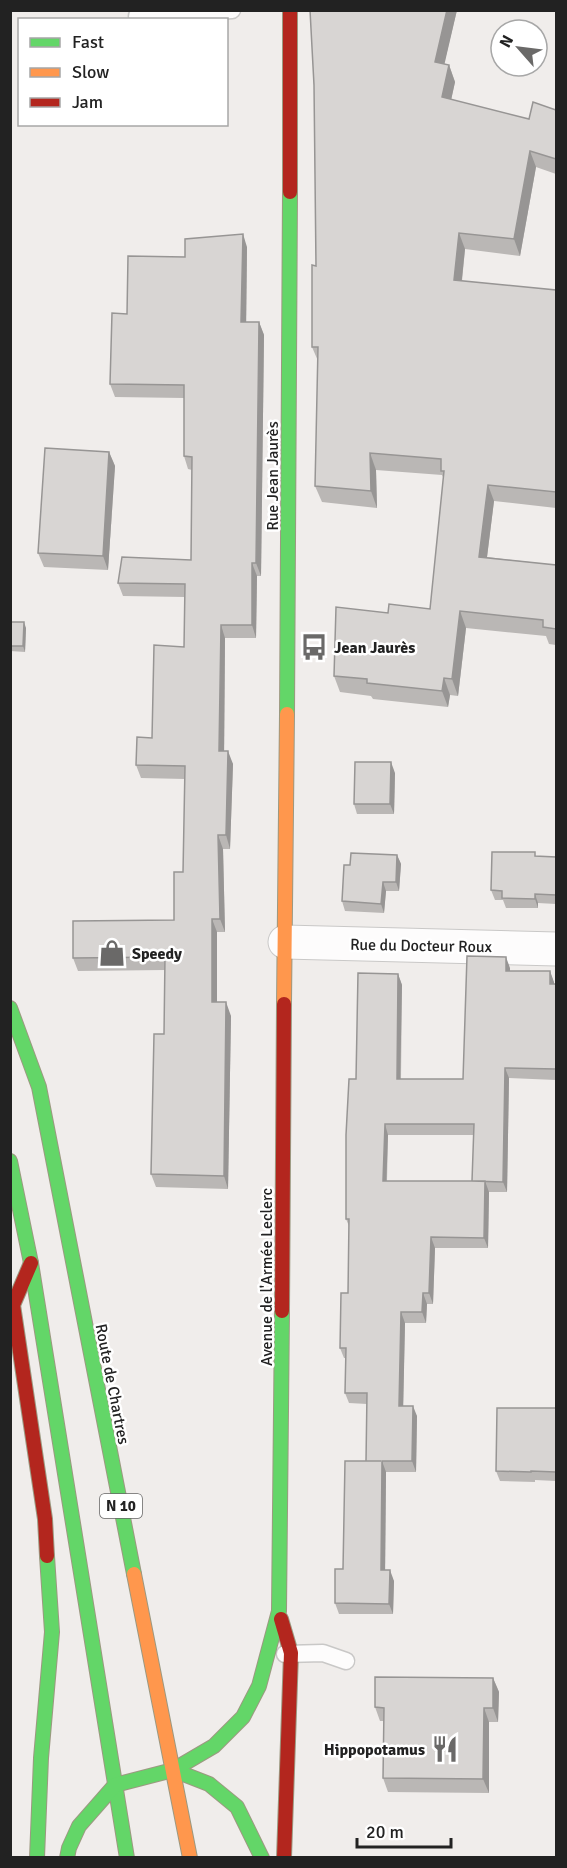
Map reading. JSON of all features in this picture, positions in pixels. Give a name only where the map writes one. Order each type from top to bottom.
[{"type":"street","name":"Rue Jean Jaurès","points":[[285,942],[290,10]]},
{"type":"street","name":"Rue du Docteur Roux","points":[[285,942],[556,949]]},
{"type":"street","name":"Avenue de l'Armée Leclerc","points":[[173,1770],[214,1746],[243,1717],[259,1686],[279,1611],[285,942]]},
{"type":"street","name":"Route de Chartres","points":[[10,1008],[39,1088],[190,1857]]},
{"type":"street","points":[[10,1161],[31,1263],[127,1857]]},
{"type":"street","points":[[31,1263],[13,1305],[45,1519],[51,1632],[41,1758],[37,1857]]},
{"type":"street","name":"Avenue de l'Armée Leclerc","points":[[279,1611],[291,1653],[284,1857]]},
{"type":"street","points":[[67,1857],[79,1826],[115,1785],[173,1770],[209,1784],[237,1807],[262,1857]]},
{"type":"lane","points":[[137,16],[232,10]]},
{"type":"lane","points":[[269,1655],[322,1653],[346,1661]]},
{"type":"building","points":[[310,10],[447,10],[435,62],[449,65],[442,97],[529,119],[533,102],[556,110],[556,159],[530,151],[514,239],[459,233],[454,280],[556,290],[556,492],[488,485],[479,557],[556,565],[556,629],[543,627],[543,620],[460,611],[452,679],[444,678],[442,691],[367,683],[367,679],[334,676],[336,607],[388,613],[389,604],[430,609],[444,471],[441,471],[441,459],[370,453],[371,491],[315,486],[318,347],[312,347],[312,265],[316,266],[314,85]]},
{"type":"building","points":[[243,234],[241,322],[259,322],[256,563],[252,563],[252,625],[221,625],[219,751],[228,751],[226,835],[218,835],[220,919],[212,919],[212,1002],[226,1002],[224,1176],[151,1174],[154,1034],[164,1034],[165,957],[73,958],[73,921],[174,920],[174,872],[183,872],[185,766],[136,765],[137,737],[152,738],[154,645],[184,647],[185,584],[118,583],[122,557],[191,560],[192,457],[184,456],[184,385],[110,384],[112,313],[127,314],[128,256],[185,257],[185,239]]},
{"type":"building","points":[[45,448],[109,452],[103,556],[38,553]]},
{"type":"building","points":[[10,622],[24,622],[23,646],[10,646]]},
{"type":"building","points":[[355,762],[391,762],[390,804],[354,804]]},
{"type":"building","points":[[492,852],[535,852],[535,856],[556,857],[556,895],[535,894],[535,899],[502,898],[502,891],[491,890]]},
{"type":"building","points":[[351,853],[397,855],[396,882],[383,882],[381,904],[342,901],[344,865],[350,865]]},
{"type":"building","points":[[467,956],[506,957],[506,971],[550,971],[550,984],[556,984],[556,1069],[505,1068],[503,1182],[485,1181],[484,1238],[431,1237],[429,1293],[423,1293],[422,1312],[401,1312],[399,1406],[413,1406],[412,1461],[382,1461],[381,1570],[390,1570],[389,1604],[335,1603],[335,1569],[343,1569],[345,1461],[366,1461],[367,1393],[345,1393],[346,1348],[340,1348],[341,1293],[348,1293],[349,1219],[346,1219],[346,1135],[349,1079],[356,1079],[358,973],[398,974],[397,1079],[463,1079]],"holes":[[[385,1124],[474,1124],[472,1181],[383,1181]]]},
{"type":"building","points":[[497,1408],[556,1408],[556,1472],[496,1471]]},
{"type":"building","points":[[375,1677],[493,1678],[493,1708],[484,1708],[483,1779],[383,1778],[384,1708],[375,1707]]},
{"type":"traffic: fast","points":[[287,714],[290,192]]},
{"type":"traffic: fast","points":[[10,1008],[39,1087],[134,1574]]},
{"type":"traffic: fast","points":[[10,1161],[31,1263],[127,1858]]},
{"type":"traffic: fast","points":[[67,1858],[79,1826],[115,1785],[173,1770],[214,1746],[243,1717],[259,1686],[279,1611],[282,1311]]},
{"type":"traffic: fast","points":[[37,1858],[41,1758],[52,1632],[47,1556]]},
{"type":"traffic: fast","points":[[173,1770],[209,1784],[237,1807],[262,1858]]},
{"type":"traffic: slow","points":[[284,1004],[287,714]]},
{"type":"traffic: slow","points":[[134,1574],[190,1858]]},
{"type":"traffic: jam","points":[[290,10],[290,192]]},
{"type":"traffic: jam","points":[[282,1311],[284,1004]]},
{"type":"traffic: jam","points":[[31,1263],[13,1305],[45,1519],[47,1556]]},
{"type":"traffic: jam","points":[[281,1619],[291,1653],[284,1858]]},
{"type":"place","name":"Jean Jaurès","points":[[314,647]]},
{"type":"place","name":"Speedy","points":[[112,953]]},
{"type":"place","name":"Hippopotamus","points":[[445,1749]]}]
